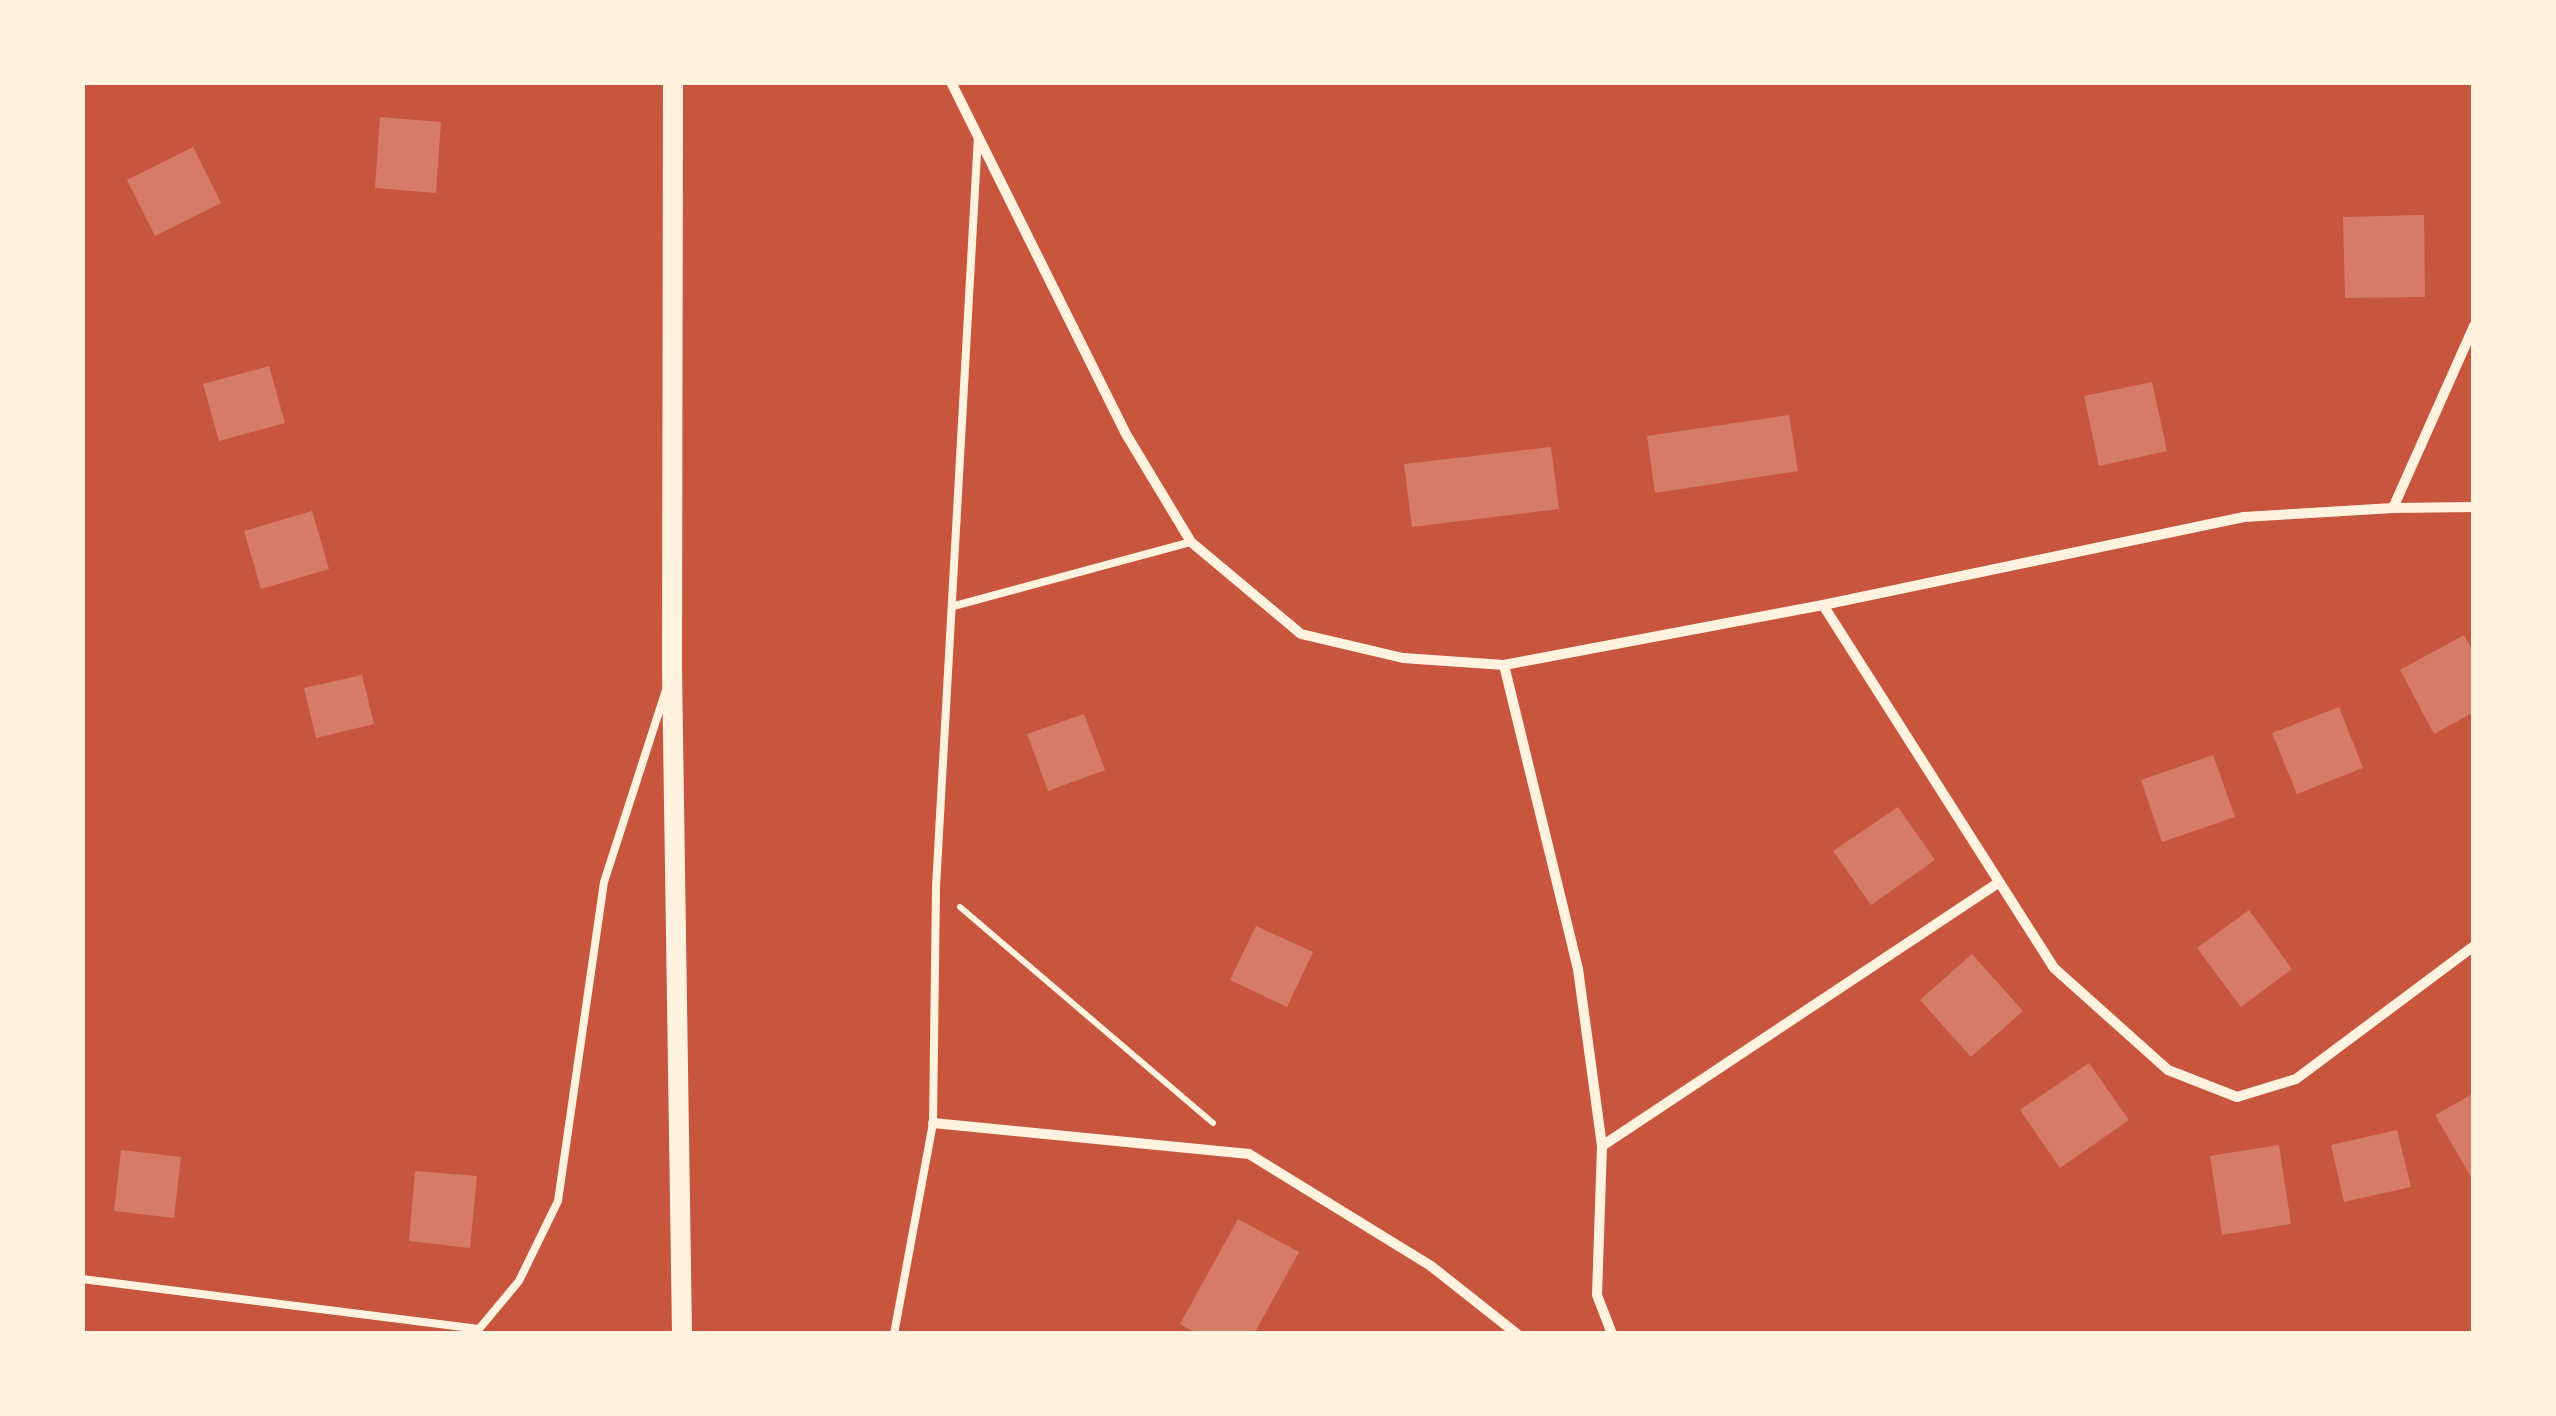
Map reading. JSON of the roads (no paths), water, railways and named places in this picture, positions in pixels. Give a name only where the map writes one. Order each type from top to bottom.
[{"type":"main road","points":[[673,82],[672,669],[682,1334]]},
{"type":"street","points":[[951,82],[1126,434],[1192,542],[1301,634],[1403,658],[1504,666],[2244,517],[2474,507]]},
{"type":"street","points":[[2393,508],[2474,326]]},
{"type":"street","points":[[1822,605],[2054,968],[2168,1070],[2238,1097],[2296,1079],[2474,946]]},
{"type":"street","points":[[1504,666],[1578,969],[1602,1146],[1597,1295],[1612,1334]]},
{"type":"street","points":[[1602,1146],[1998,883]]},
{"type":"street","points":[[933,1123],[1250,1154],[1432,1266],[1517,1334]]},
{"type":"lane","points":[[894,1334],[933,1123],[936,887],[978,136]]},
{"type":"lane","points":[[954,606],[1192,542]]},
{"type":"lane","points":[[82,1279],[479,1329],[519,1281],[558,1201],[604,882],[672,669]]}]
